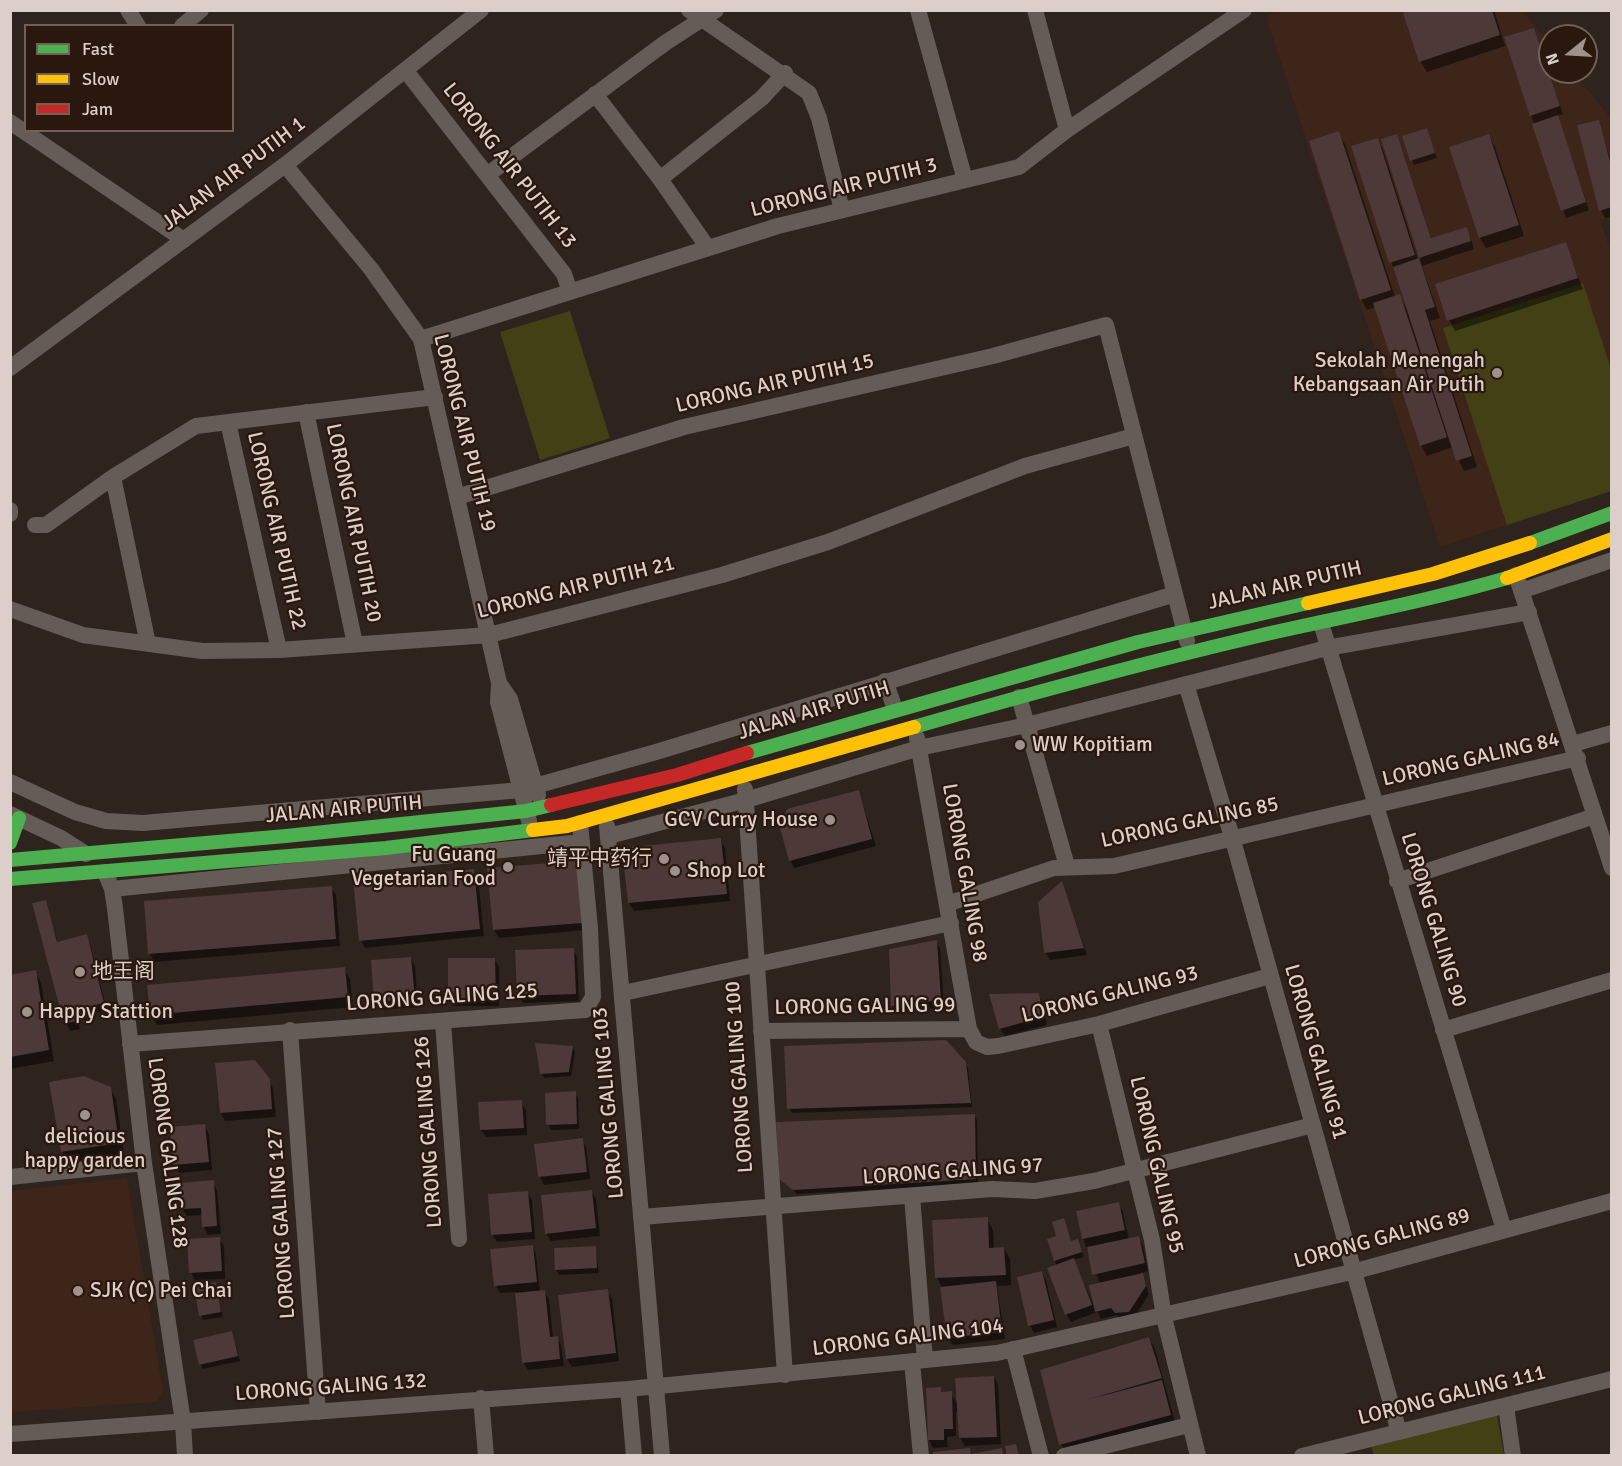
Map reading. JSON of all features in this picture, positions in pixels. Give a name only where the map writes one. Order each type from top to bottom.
[{"type":"street","points":[[128,10],[137,24]]},
{"type":"street","points":[[184,24],[201,10]]},
{"type":"street","name":"JALAN AIR PUTIH 1","points":[[10,368],[285,165],[481,10]]},
{"type":"street","points":[[918,10],[965,180]]},
{"type":"street","points":[[1035,10],[1067,130]]},
{"type":"street","name":"LORONG AIR PUTIH 3","points":[[421,339],[778,226],[1019,167],[1067,130],[1244,10]]},
{"type":"street","points":[[487,175],[702,14],[809,93],[819,118],[842,210]]},
{"type":"street","name":"LORONG AIR PUTIH 13","points":[[406,71],[564,274],[570,292]]},
{"type":"street","points":[[660,179],[762,98],[784,74]]},
{"type":"street","points":[[595,94],[660,179],[708,248]]},
{"type":"street","points":[[10,122],[24,128]]},
{"type":"street","points":[[44,136],[184,240]]},
{"type":"street","name":"LORONG AIR PUTIH 19","points":[[285,165],[372,269],[421,339],[500,683],[498,702],[528,788],[538,830]]},
{"type":"street","name":"LORONG AIR PUTIH 15","points":[[458,497],[684,427],[959,364],[1106,326],[1134,436]]},
{"type":"street","points":[[35,525],[46,525],[113,477],[196,426],[435,396]]},
{"type":"street","name":"LORONG AIR PUTIH 20","points":[[306,412],[355,644]]},
{"type":"street","name":"LORONG AIR PUTIH 22","points":[[228,422],[279,650]]},
{"type":"street","points":[[1134,436],[1190,653]]},
{"type":"street","name":"LORONG AIR PUTIH 21","points":[[10,609],[72,632],[202,651],[279,650],[489,635],[722,575],[828,542],[1025,466],[1134,436]]},
{"type":"street","points":[[113,477],[148,644]]},
{"type":"street","name":"JALAN AIR PUTIH","points":[[10,860],[286,836],[534,809],[677,775],[895,709],[1184,632],[1433,574],[1518,548],[1611,513]]},
{"type":"street","name":"JALAN AIR PUTIH","points":[[10,879],[386,848],[580,823],[1019,697],[1190,653],[1321,623],[1519,583],[1611,539]]},
{"type":"street","points":[[1611,560],[1519,583],[1611,868]]},
{"type":"street","points":[[10,782],[75,812],[106,821],[143,823],[280,813],[528,788],[633,759],[1174,594]]},
{"type":"street","points":[[609,836],[746,800],[919,748],[1027,725],[1327,648],[1529,612]]},
{"type":"street","name":"LORONG GALING 90","points":[[1321,623],[1503,1230]]},
{"type":"street","points":[[885,681],[895,709]]},
{"type":"street","name":"LORONG GALING 91","points":[[1186,684],[1356,1272],[1399,1432]]},
{"type":"street","points":[[1019,697],[1067,866]]},
{"type":"street","points":[[759,719],[767,747]]},
{"type":"street","name":"LORONG GALING 98","points":[[915,726],[969,1029]]},
{"type":"street","name":"LORONG GALING 84","points":[[1374,806],[1575,751],[1611,733]]},
{"type":"street","points":[[854,744],[861,766]]},
{"type":"street","name":"LORONG GALING 100","points":[[744,776],[755,965],[785,1375]]},
{"type":"street","name":"LORONG GALING 85","points":[[947,904],[1038,873],[1067,866],[1105,867],[1374,806]]},
{"type":"street","points":[[280,813],[286,836]]},
{"type":"street","points":[[10,843],[15,816],[86,854],[105,872]]},
{"type":"street","name":"LORONG GALING 103","points":[[606,816],[662,1455]]},
{"type":"street","points":[[1397,881],[1595,816]]},
{"type":"street","points":[[112,889],[582,842],[580,823]]},
{"type":"street","name":"LORONG GALING 125","points":[[130,1044],[290,1030],[578,1012],[589,1007],[593,997],[591,927],[582,842]]},
{"type":"street","name":"LORONG GALING 128","points":[[105,872],[112,889],[144,1163],[183,1422],[185,1455]]},
{"type":"street","points":[[622,993],[951,923]]},
{"type":"street","name":"LORONG GALING 93","points":[[969,1029],[976,1042],[987,1047],[1099,1024],[1270,976]]},
{"type":"street","points":[[1443,1030],[1611,980]]},
{"type":"street","name":"LORONG GALING 126","points":[[444,1022],[459,1239]]},
{"type":"street","name":"LORONG GALING 95","points":[[1099,1024],[1152,1240],[1164,1317],[1198,1455]]},
{"type":"street","name":"LORONG GALING 99","points":[[761,1030],[969,1029]]},
{"type":"street","name":"LORONG GALING 127","points":[[290,1030],[318,1412]]},
{"type":"street","name":"LORONG GALING 97","points":[[641,1217],[992,1189],[1035,1191],[1135,1171],[1313,1125]]},
{"type":"street","points":[[10,1177],[144,1163]]},
{"type":"street","points":[[912,1196],[921,1455]]},
{"type":"street","name":"LORONG GALING 89","points":[[1164,1317],[1356,1272],[1611,1201]]},
{"type":"street","name":"LORONG GALING 104","points":[[656,1386],[785,1375],[1013,1349],[1164,1317]]},
{"type":"street","points":[[1013,1349],[1041,1455]]},
{"type":"street","name":"LORONG GALING 111","points":[[1302,1455],[1357,1449],[1399,1432],[1611,1379]]},
{"type":"street","name":"LORONG GALING 132","points":[[10,1434],[656,1386]]},
{"type":"street","points":[[628,1389],[634,1455]]},
{"type":"street","points":[[481,1398],[486,1455]]},
{"type":"street","points":[[1506,1406],[1513,1455]]},
{"type":"street","points":[[1064,1455],[1189,1425]]},
{"type":"shaded area","name":"Sekolah Menengah Kebangsaan Air Putih","points":[[1278,10],[1522,11],[1538,30],[1538,84],[1583,84],[1611,118],[1611,216],[1600,220],[1612,255],[1611,491],[1440,547],[1266,17]]},
{"type":"shaded area","points":[[1583,283],[1611,369],[1611,491],[1507,525],[1443,328]]},
{"type":"shaded area","points":[[570,311],[610,438],[540,460],[500,332]]},
{"type":"shaded area","name":"SJK (C) Pei Chai","points":[[127,1178],[163,1391],[157,1402],[11,1412],[11,1191]]},
{"type":"shaded area","points":[[1497,1415],[1504,1455],[1374,1455],[1371,1447]]},
{"type":"building","points":[[1410,10],[1492,10],[1500,35],[1419,62],[1403,13]]},
{"type":"building","points":[[1534,28],[1538,40],[1538,84],[1553,84],[1560,106],[1530,116],[1504,37]]},
{"type":"building","points":[[1558,115],[1586,202],[1561,211],[1532,124]]},
{"type":"building","points":[[1599,120],[1612,169],[1612,207],[1599,211],[1577,125]]},
{"type":"building","points":[[1427,128],[1435,153],[1410,161],[1402,136]]},
{"type":"building","points":[[1339,131],[1391,290],[1360,300],[1309,141]]},
{"type":"building","points":[[1397,134],[1431,238],[1467,227],[1471,241],[1419,258],[1381,139]]},
{"type":"building","points":[[1489,134],[1519,225],[1479,238],[1449,147]]},
{"type":"building","points":[[1378,138],[1415,255],[1389,263],[1351,146]]},
{"type":"building","points":[[1566,242],[1578,278],[1447,321],[1435,284]]},
{"type":"building","points":[[1419,258],[1435,307],[1425,310],[1472,456],[1456,461],[1393,267]]},
{"type":"building","points":[[1400,294],[1447,437],[1420,446],[1373,303]]},
{"type":"building","points":[[859,790],[872,839],[789,861],[779,824],[787,809]]},
{"type":"building","name":"Shop Lot","points":[[721,838],[727,894],[628,903],[622,848]]},
{"type":"building","points":[[576,861],[582,923],[493,930],[487,868]]},
{"type":"building","points":[[474,869],[480,929],[359,941],[353,880]]},
{"type":"building","points":[[1062,881],[1084,948],[1044,953],[1038,902]]},
{"type":"building","points":[[332,886],[336,939],[148,954],[144,901]]},
{"type":"building","points":[[46,900],[57,942],[87,934],[104,1003],[74,1010],[76,1021],[64,1024],[32,903]]},
{"type":"building","points":[[937,940],[941,1000],[891,1006],[889,949]]},
{"type":"building","points":[[574,948],[576,994],[517,996],[515,950]]},
{"type":"building","points":[[411,957],[415,999],[374,1002],[371,960]]},
{"type":"building","points":[[448,958],[495,958],[496,999],[448,999]]},
{"type":"building","points":[[345,967],[348,997],[150,1015],[147,985]]},
{"type":"building","name":"Happy Stattion","points":[[36,970],[49,1050],[10,1057],[10,975]]},
{"type":"building","points":[[1039,993],[1043,1017],[999,1029],[989,994]]},
{"type":"building","points":[[946,1040],[966,1062],[971,1103],[787,1109],[784,1046]]},
{"type":"building","points":[[535,1043],[573,1046],[569,1072],[540,1074]]},
{"type":"building","points":[[255,1060],[270,1079],[272,1109],[220,1113],[215,1063]]},
{"type":"building","name":"delicious happy garden","points":[[84,1076],[111,1087],[119,1143],[61,1152],[49,1082]]},
{"type":"building","points":[[576,1091],[577,1124],[546,1125],[545,1093]]},
{"type":"building","points":[[522,1100],[524,1128],[480,1130],[478,1102]]},
{"type":"building","points":[[975,1114],[976,1179],[793,1190],[779,1179],[776,1122]]},
{"type":"building","points":[[205,1124],[209,1162],[173,1165],[170,1127]]},
{"type":"building","points":[[583,1138],[587,1172],[538,1177],[534,1144]]},
{"type":"building","points":[[214,1180],[217,1226],[202,1227],[201,1208],[181,1209],[179,1183]]},
{"type":"building","points":[[592,1190],[596,1228],[545,1234],[541,1195]]},
{"type":"building","points":[[528,1191],[532,1232],[491,1235],[488,1194]]},
{"type":"building","points":[[1119,1202],[1125,1230],[1082,1239],[1076,1211]]},
{"type":"building","points":[[988,1217],[989,1248],[1004,1247],[1006,1275],[935,1278],[932,1220]]},
{"type":"building","points":[[1064,1218],[1071,1241],[1078,1239],[1082,1252],[1054,1261],[1047,1239],[1056,1236],[1052,1222]]},
{"type":"building","points":[[1139,1236],[1145,1263],[1092,1275],[1087,1247]]},
{"type":"building","points":[[220,1237],[222,1271],[189,1273],[187,1239]]},
{"type":"building","points":[[533,1245],[537,1282],[494,1286],[490,1249]]},
{"type":"building","points":[[596,1246],[597,1268],[555,1270],[554,1248]]},
{"type":"building","points":[[1074,1258],[1092,1305],[1065,1315],[1047,1268]]},
{"type":"building","points":[[1042,1271],[1054,1320],[1028,1326],[1017,1277]]},
{"type":"building","points":[[1143,1273],[1146,1286],[1129,1312],[1115,1313],[1111,1308],[1095,1312],[1089,1285]]},
{"type":"building","points":[[996,1281],[1002,1332],[947,1338],[940,1287]]},
{"type":"building","points":[[216,1282],[221,1312],[199,1316],[194,1286]]},
{"type":"building","points":[[608,1289],[616,1353],[566,1359],[558,1295]]},
{"type":"building","points":[[545,1290],[550,1337],[558,1336],[560,1359],[522,1363],[515,1293]]},
{"type":"building","points":[[232,1331],[238,1356],[199,1365],[193,1340]]},
{"type":"building","points":[[1149,1337],[1162,1378],[1086,1400],[1162,1380],[1171,1415],[1059,1445],[1040,1370]]},
{"type":"building","points":[[994,1376],[997,1437],[959,1438],[955,1378]]},
{"type":"building","points":[[941,1387],[941,1392],[952,1391],[953,1429],[944,1429],[944,1440],[928,1440],[926,1388]]},
{"type":"building","points":[[1016,1444],[1019,1456],[1007,1456],[1005,1446]]},
{"type":"building","points":[[970,1448],[971,1454],[1002,1448],[1003,1456],[933,1456],[933,1452]]},
{"type":"traffic: fast","points":[[1530,543],[1612,513]]},
{"type":"traffic: fast","points":[[914,727],[1172,657],[1414,602],[1507,578]]},
{"type":"traffic: fast","points":[[747,753],[1138,642],[1308,603]]},
{"type":"traffic: fast","points":[[10,860],[286,836],[526,811],[551,805]]},
{"type":"traffic: fast","points":[[10,843],[19,818]]},
{"type":"traffic: fast","points":[[10,879],[386,848],[533,830]]},
{"type":"traffic: slow","points":[[1507,578],[1612,539]]},
{"type":"traffic: slow","points":[[1308,603],[1433,574],[1530,543]]},
{"type":"traffic: slow","points":[[533,830],[567,826],[914,727]]},
{"type":"traffic: jam","points":[[551,805],[677,775],[747,753]]},
{"type":"place","name":"Sekolah Menengah Kebangsaan Air Putih","points":[[1497,373]]},
{"type":"place","name":"WW Kopitiam","points":[[1020,745]]},
{"type":"place","name":"GCV Curry House","points":[[830,820]]},
{"type":"place","name":"靖平中药行","points":[[664,859]]},
{"type":"place","name":"Fu Guang Vegetarian Food","points":[[508,867]]},
{"type":"place","name":"Shop Lot","points":[[675,871]]},
{"type":"place","name":"地王阁","points":[[80,972]]},
{"type":"place","name":"Happy Stattion","points":[[27,1012]]},
{"type":"place","name":"delicious happy garden","points":[[85,1115]]},
{"type":"place","name":"SJK (C) Pei Chai","points":[[78,1291]]}]
